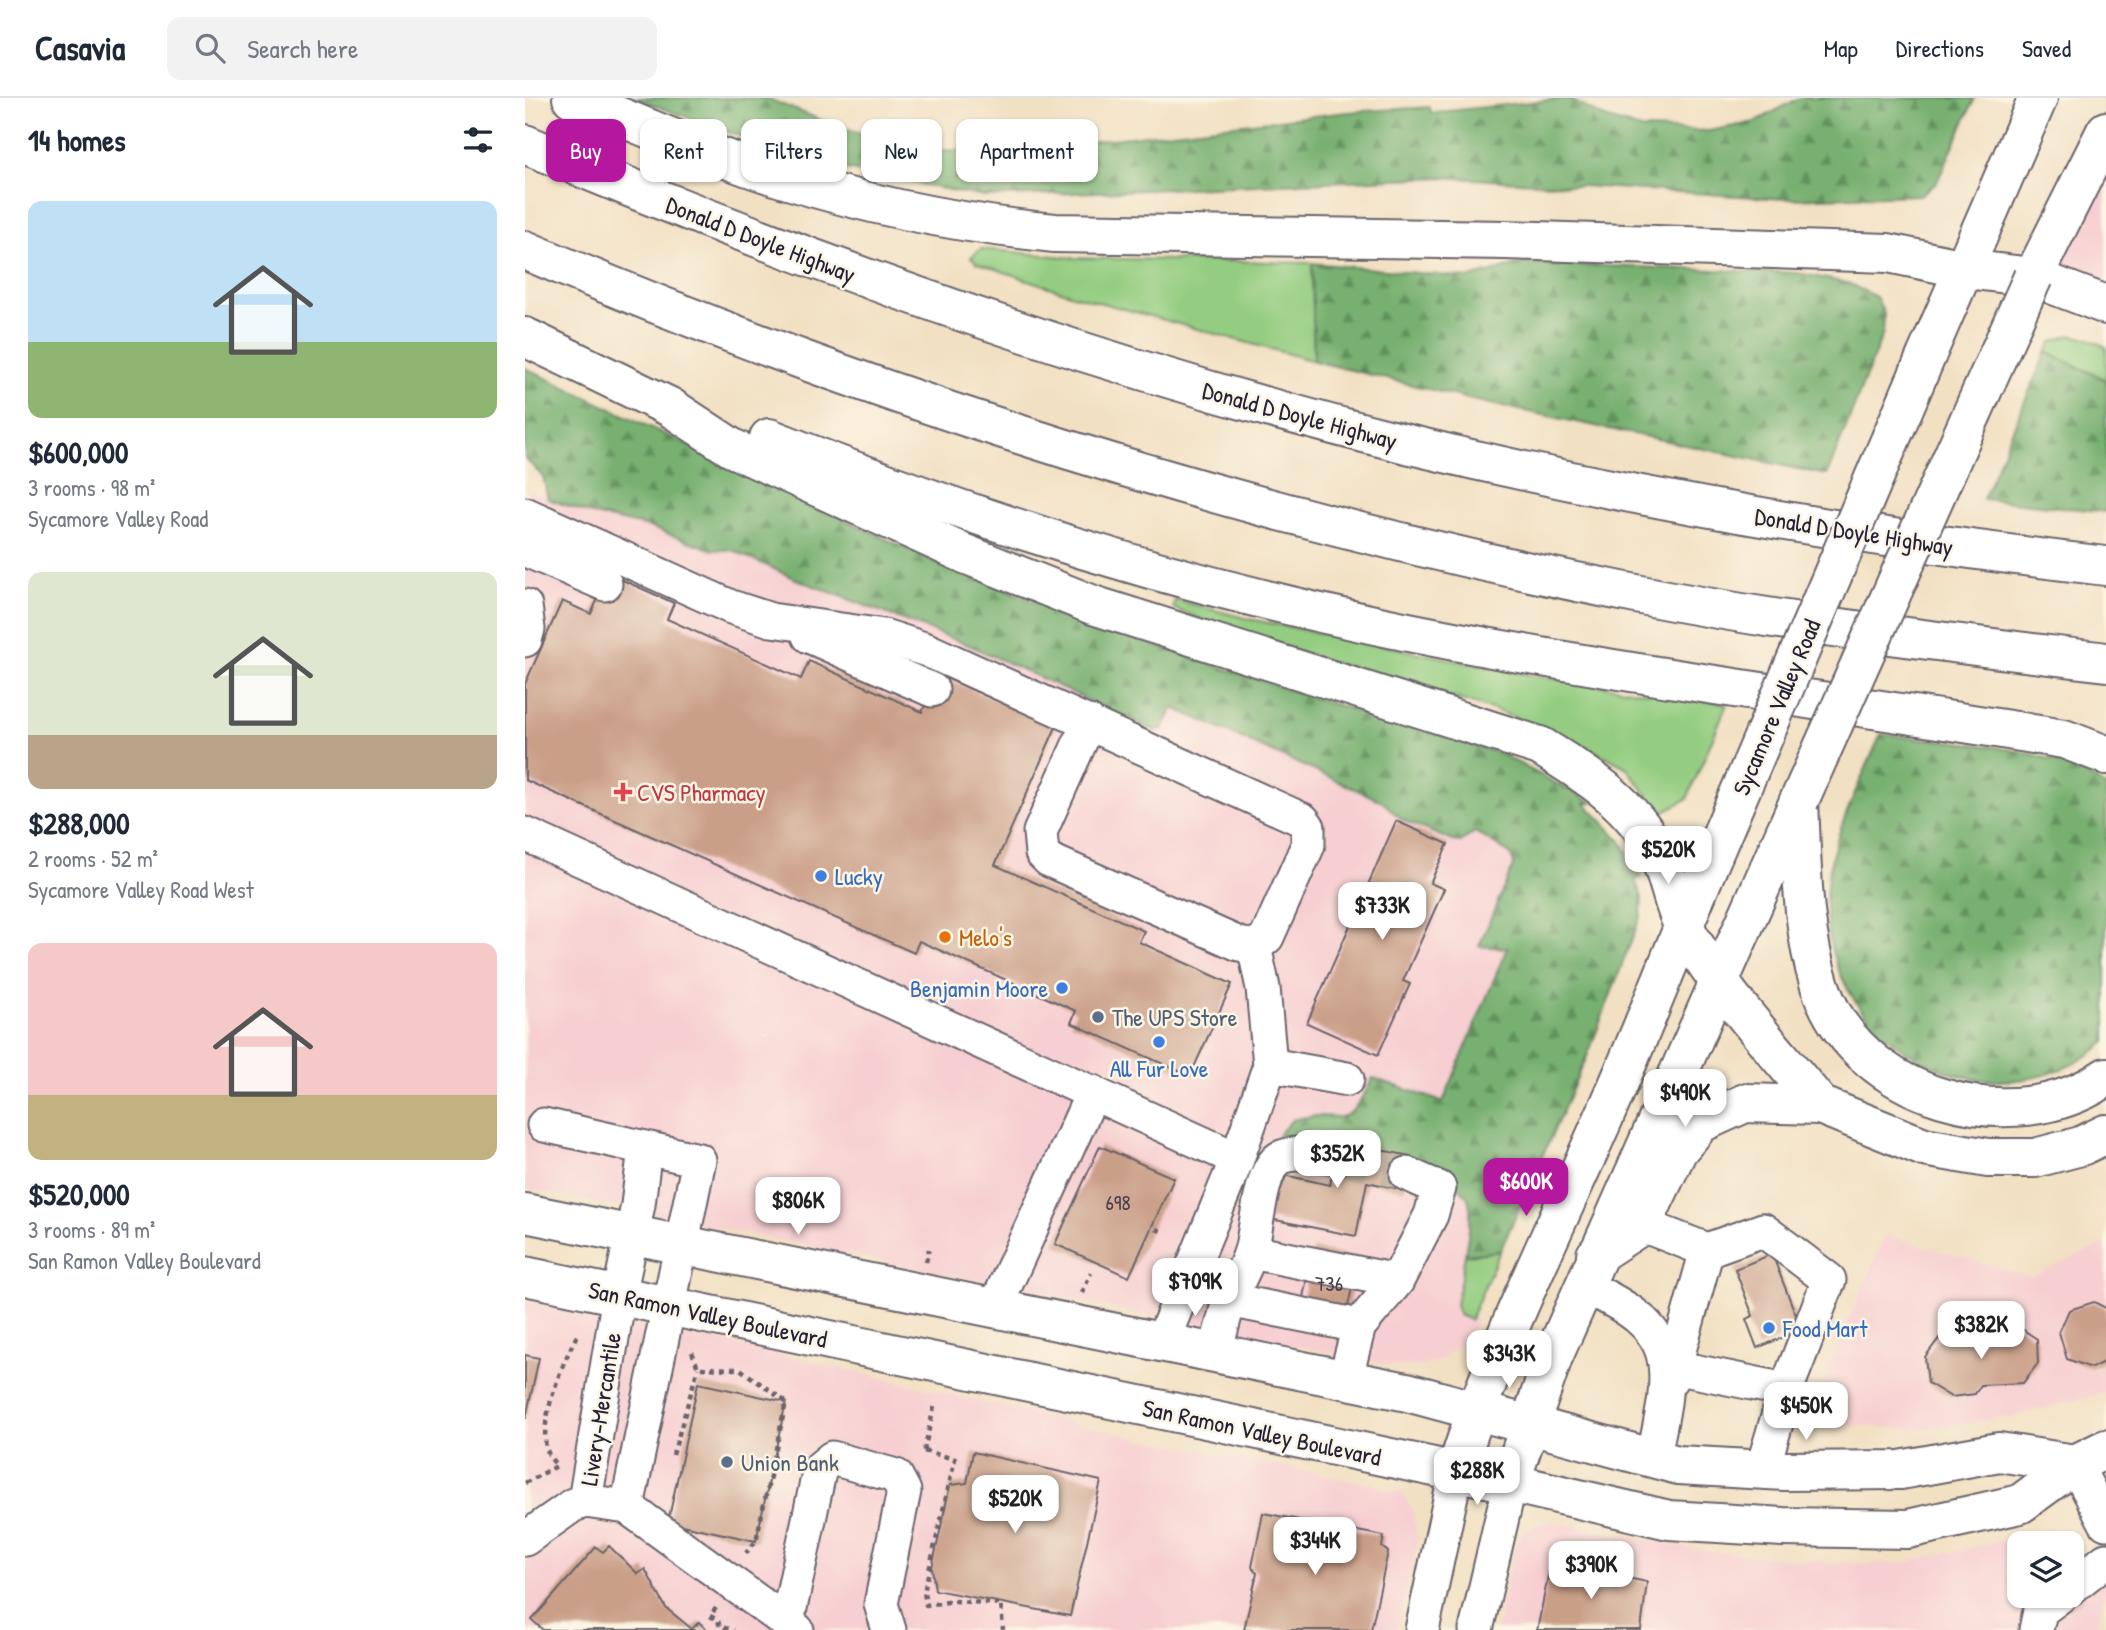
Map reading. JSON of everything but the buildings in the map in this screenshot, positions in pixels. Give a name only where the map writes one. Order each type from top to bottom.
[{"type":"main road","points":[[572,98],[783,179],[917,214],[989,227],[1055,233],[1506,240],[1888,253],[1965,269],[2033,276],[2106,305]]},
{"type":"main road","name":"Sycamore Valley Road","points":[[1456,1472],[1475,1411],[1607,1111],[1707,869],[2038,98]]},
{"type":"main road","points":[[1628,1220],[1719,979],[2033,276],[2106,131]]},
{"type":"main road","name":"Donald D Doyle Highway","points":[[525,144],[664,203],[910,295],[1153,374],[1408,444],[1675,501],[1932,546],[2106,566]]},
{"type":"main road","points":[[525,250],[632,296],[880,388],[1125,467],[1387,537],[1642,595],[1915,639],[2106,662]]},
{"type":"main road","points":[[525,337],[670,407],[744,453],[965,554],[1093,605],[1540,746],[1593,778],[1632,814],[1657,853],[1683,926],[1719,979],[1821,1105]]},
{"type":"main road","points":[[670,407],[744,428],[974,515],[1103,556],[1368,624],[1498,650],[2064,739],[2106,755]]},
{"type":"main road","points":[[1799,801],[1808,941],[1821,989],[1844,1030],[1877,1064],[1914,1087],[1954,1103],[1998,1108],[2045,1103],[2089,1089],[2106,1077]]},
{"type":"main road","points":[[1510,1483],[1527,1426],[1590,1270],[1701,1123],[1745,1102],[1821,1105],[1924,1147],[1988,1158],[2035,1158],[2081,1146],[2106,1134]]},
{"type":"main road","points":[[525,1213],[1345,1380],[1475,1411],[1678,1465],[1762,1470],[1900,1470],[1999,1451],[2090,1457]]},
{"type":"main road","name":"San Ramon Valley Boulevard","points":[[525,1276],[1510,1483],[1669,1520],[1783,1527],[1907,1529],[2020,1504],[2090,1457]]},
{"type":"street","points":[[525,551],[536,520]]},
{"type":"street","points":[[525,569],[601,592],[531,552],[536,520]]},
{"type":"street","points":[[536,520],[731,607],[771,620],[932,690]]},
{"type":"street","points":[[525,606],[528,629],[525,640]]},
{"type":"street","points":[[771,620],[884,636],[927,650],[1089,722],[1303,821],[1308,827],[1308,845],[1267,937],[1254,946],[1227,939],[1049,860],[1041,853],[1040,832],[1089,722]]},
{"type":"street","points":[[525,834],[1088,1102],[1237,1159]]},
{"type":"street","points":[[1162,1342],[1237,1159],[1270,1065],[1263,988],[1254,946]]},
{"type":"street","points":[[1270,1065],[1347,1079]]},
{"type":"street","points":[[995,1308],[1088,1102]]},
{"type":"street","points":[[544,1125],[645,1148]]},
{"type":"street","name":"Livery-Mercantile","points":[[585,1502],[645,1148],[699,1160],[684,1244],[627,1507]]},
{"type":"street","points":[[1215,1353],[1229,1300],[1251,1252],[1266,1179],[1272,1164],[1282,1157],[1290,1156],[1336,1157]]},
{"type":"street","points":[[1345,1380],[1359,1326],[1397,1281],[1431,1215],[1439,1188],[1407,1174]]},
{"type":"street","points":[[1628,1220],[1707,1250],[1763,1230],[1829,1280],[1786,1390],[1762,1470]]},
{"type":"street","points":[[1653,1459],[1671,1378],[1707,1250]]},
{"type":"street","points":[[1251,1252],[1397,1281]]},
{"type":"street","points":[[1590,1270],[1620,1302],[1643,1318],[1663,1349],[1671,1378]]},
{"type":"street","points":[[1229,1300],[1359,1326]]},
{"type":"street","points":[[1671,1378],[1786,1390]]},
{"type":"street","points":[[2090,1457],[2106,1523]]},
{"type":"street","points":[[525,1538],[573,1504],[585,1502],[627,1507],[792,1626],[820,1468],[832,1458],[896,1476],[904,1491],[881,1604],[889,1630]]},
{"type":"street","points":[[1422,1630],[1456,1472]]},
{"type":"street","points":[[1475,1630],[1510,1483]]},
{"type":"street","points":[[2084,1577],[2106,1560]]},
{"type":"street","points":[[2036,1630],[2040,1611],[2044,1608]]},
{"type":"path","points":[[926,1262],[929,1249]]},
{"type":"path","points":[[1081,1294],[1091,1273]]},
{"type":"path","points":[[525,1483],[557,1466],[545,1445],[547,1430],[568,1352],[583,1326]]},
{"type":"path","points":[[690,1347],[698,1368],[740,1369],[786,1402],[756,1541],[730,1580],[731,1589],[710,1616],[718,1620],[720,1627],[734,1630]]},
{"type":"path","points":[[904,1491],[924,1451],[934,1407]]},
{"type":"path","points":[[924,1451],[955,1459],[924,1592],[926,1605],[955,1601],[1001,1604],[1003,1630]]},
{"type":"shaded area","points":[[2106,131],[2106,305],[2033,277]]},
{"type":"shaded area","points":[[529,490],[594,515],[649,527],[713,550],[732,550],[796,579],[971,646],[1110,711],[1162,729],[1174,708],[1382,801],[1402,820],[1453,841],[1461,842],[1475,832],[1510,854],[1514,864],[1480,946],[1508,948],[1443,1102],[1456,1184],[1467,1196],[1473,1211],[1455,1310],[1477,1322],[1464,1341],[1443,1359],[1421,1367],[1396,1366],[525,1188],[525,508]]},
{"type":"shaded area","points":[[1885,1235],[2031,1277],[2106,1243],[2106,1392],[2010,1417],[1922,1429],[1804,1424]]},
{"type":"shaded area","points":[[525,1300],[579,1315],[697,1339],[715,1339],[1141,1439],[1379,1486],[1401,1493],[1413,1510],[1417,1547],[1397,1630],[525,1630]]},
{"type":"shaded area","points":[[1551,1522],[1705,1551],[1834,1563],[1900,1563],[2007,1540],[2007,1608],[2084,1608],[2084,1564],[2106,1586],[2096,1630],[1496,1630],[1514,1545],[1524,1532],[1536,1525]]},
{"type":"green space","points":[[634,98],[766,98],[818,119],[741,119],[741,137],[727,132],[727,119],[692,119]]},
{"type":"green space","points":[[1568,98],[1605,118],[1641,129],[1709,131],[1755,122],[1799,98],[1975,98],[1937,182],[1920,195],[1784,199],[1442,177],[984,197],[911,182],[942,182],[942,150],[956,151],[956,182],[1098,182],[1098,141],[1348,112],[1430,107],[1431,113]]},
{"type":"green space","points":[[847,129],[861,133],[861,172],[847,169]]},
{"type":"green space","points":[[981,249],[1075,258],[1312,263],[1314,361],[1073,295],[977,263],[971,257]]},
{"type":"green space","points":[[1312,263],[1470,278],[1524,263],[1797,273],[1848,283],[1876,297],[1884,314],[1883,333],[1827,475],[1477,401],[1314,361]]},
{"type":"green space","points":[[2070,335],[2087,338],[2106,347],[2106,380],[2047,352],[2052,342]]},
{"type":"green space","points":[[2046,352],[2106,380],[2106,512],[1983,499]]},
{"type":"green space","points":[[525,368],[920,555],[1099,627],[1314,698],[1499,753],[1594,803],[1585,803],[1621,841],[1641,877],[1635,880],[1642,897],[1641,915],[1588,1054],[1500,1251],[1465,1255],[1470,1216],[1470,1204],[1466,1195],[1448,1182],[1410,1171],[1413,1157],[1317,1141],[1274,1148],[1279,1134],[1292,1120],[1309,1116],[1346,1115],[1354,1109],[1373,1078],[1443,1102],[1507,948],[1479,946],[1514,864],[1510,854],[1475,832],[1461,842],[1453,841],[1402,820],[1382,801],[1174,708],[1162,729],[1155,731],[971,646],[796,579],[732,550],[713,550],[649,527],[594,515],[548,499],[543,477],[525,458]]},
{"type":"green space","points":[[1175,600],[1249,619],[1534,676],[1727,704],[1687,799],[1661,813],[1626,767],[1573,740],[1495,710],[1247,637],[1177,610],[1173,607]]},
{"type":"green space","points":[[1881,734],[1968,743],[2028,753],[2083,772],[2106,787],[2106,1042],[2062,1069],[2015,1080],[1969,1077],[1924,1062],[1885,1036],[1854,1000],[1833,956],[1826,905],[1827,883],[1837,839]]},
{"type":"green space","points":[[1500,1251],[1470,1320],[1459,1315],[1456,1305],[1465,1255]]},
{"type":"tunnel","points":[[1336,1157],[1407,1174]]},
{"type":"place","name":"CVS Pharmacy","points":[[623,792]]},
{"type":"place","name":"Lucky","points":[[821,876]]},
{"type":"place","name":"Melo's","points":[[945,937]]},
{"type":"place","name":"Benjamin Moore","points":[[1062,988]]},
{"type":"place","name":"The UPS Store","points":[[1098,1017]]},
{"type":"place","name":"All Fur Love","points":[[1159,1042]]},
{"type":"place","name":"Food Mart","points":[[1769,1328]]},
{"type":"place","name":"Union Bank","points":[[727,1462]]}]
